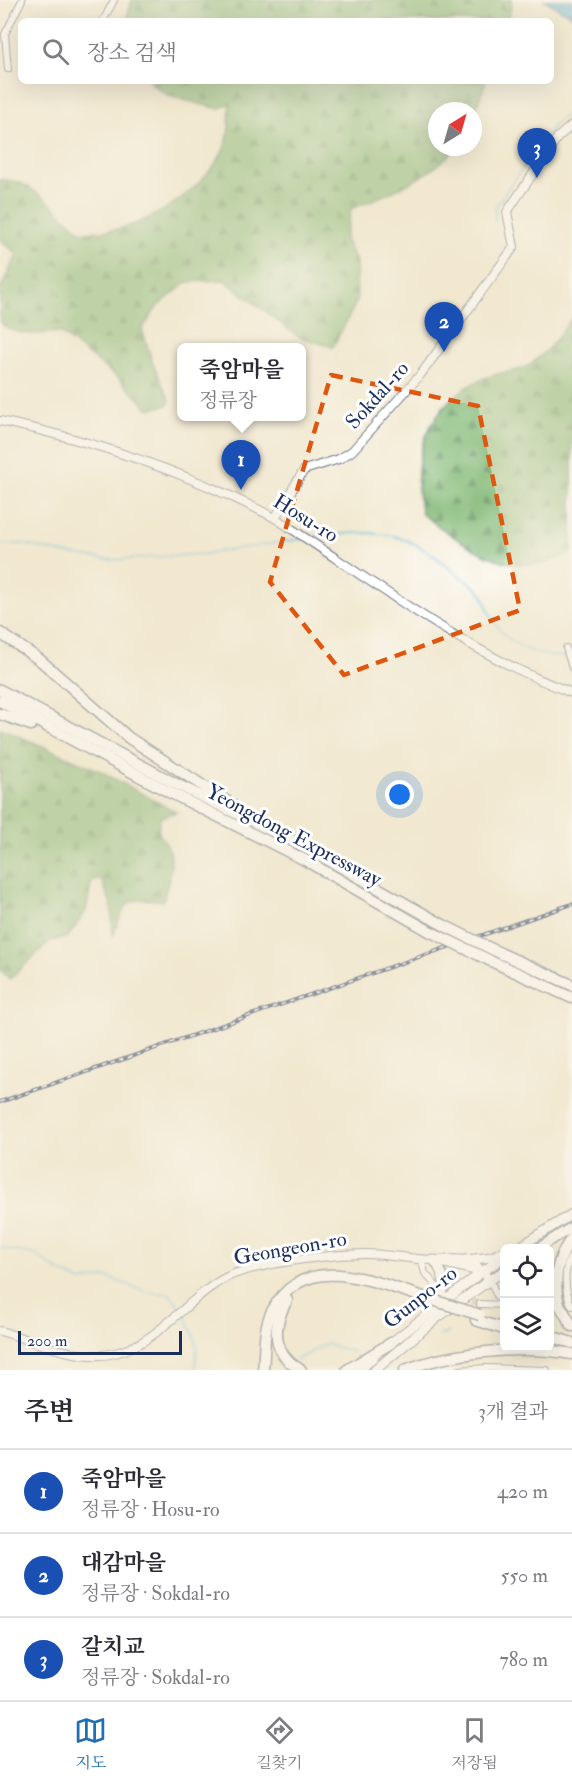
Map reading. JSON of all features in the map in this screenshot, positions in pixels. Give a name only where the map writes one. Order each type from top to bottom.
[{"type":"highway","points":[[0,633],[29,651],[102,717],[141,747],[198,784],[307,848]]},
{"type":"highway","name":"Yeongdong Expressway","points":[[0,690],[176,784],[307,848],[445,926],[572,985]]},
{"type":"highway","name":"Yeongdong Expressway","points":[[0,701],[64,737],[303,859],[430,932],[572,998]]},
{"type":"highway","points":[[0,714],[64,737]]},
{"type":"highway","points":[[572,1238],[560,1261],[555,1278],[558,1298],[572,1326]]},
{"type":"highway","points":[[263,1370],[271,1312],[283,1295],[306,1278],[335,1274],[363,1278],[415,1298]]},
{"type":"highway","points":[[302,1370],[290,1364],[276,1337],[278,1316],[288,1299],[298,1290],[319,1281],[334,1279],[479,1313],[500,1321]]},
{"type":"highway","points":[[479,1313],[500,1326]]},
{"type":"highway","points":[[554,1338],[572,1343]]},
{"type":"highway","points":[[347,1370],[391,1343]]},
{"type":"highway","points":[[554,1344],[572,1352]]},
{"type":"highway","points":[[405,1370],[448,1355],[545,1348],[572,1352]]},
{"type":"main road","points":[[524,1244],[572,1214]]},
{"type":"main road","points":[[545,1244],[572,1227]]},
{"type":"main road","points":[[465,1260],[492,1257],[500,1253]]},
{"type":"main road","name":"Geongeon-ro","points":[[0,1331],[86,1355],[115,1353],[141,1342],[215,1284],[250,1269],[364,1254],[434,1260],[465,1260]]},
{"type":"main road","points":[[432,1310],[442,1296],[445,1287],[443,1273],[434,1260]]},
{"type":"main road","name":"Geongeon-ro","points":[[434,1260],[482,1272]]},
{"type":"main road","points":[[465,1260],[474,1263],[490,1280]]},
{"type":"main road","name":"Gunpo-ro","points":[[360,1370],[432,1310],[500,1260]]},
{"type":"main road","name":"Gunpo-ro","points":[[375,1370],[438,1317],[500,1274]]},
{"type":"street","points":[[8,69],[5,34],[22,0]]},
{"type":"street","points":[[105,18],[114,0]]},
{"type":"street","name":"Sokdal-ro","points":[[275,518],[304,470],[339,459],[352,451],[432,360],[514,247],[507,212],[553,144],[572,125]]},
{"type":"street","name":"Hosu-ro","points":[[0,421],[99,445],[245,502],[285,524],[464,642],[542,682],[572,693]]},
{"type":"street","points":[[566,648],[572,668]]},
{"type":"street","points":[[572,1255],[567,1261],[558,1298],[572,1306]]},
{"type":"street","points":[[421,1259],[425,1273],[438,1288]]},
{"type":"street","points":[[490,1280],[500,1299]]},
{"type":"street","points":[[479,1313],[500,1305]]},
{"type":"street","points":[[460,1370],[486,1368],[547,1370]]},
{"type":"highlighted area","points":[[331,375],[478,406],[520,610],[344,675],[270,582]]},
{"type":"green space","points":[[132,0],[511,0],[512,5],[508,18],[127,18]]},
{"type":"green space","points":[[152,84],[485,84],[479,102],[428,102],[428,156],[448,156],[446,158],[435,168],[408,184],[351,209],[345,240],[356,261],[357,301],[333,347],[299,337],[224,280],[187,282],[158,306],[142,329],[153,364],[170,401],[167,405],[149,409],[118,378],[59,332],[20,333],[12,331],[0,322],[0,290],[17,254],[0,240],[0,180],[23,184],[34,190],[82,232],[124,228],[164,210],[189,192],[211,170],[226,144],[230,103],[219,109],[169,96]]},
{"type":"green space","points":[[572,318],[572,552],[551,561],[531,565],[493,558],[474,549],[422,514],[418,493],[421,452],[427,434],[437,416],[450,401],[466,388],[485,378],[519,370],[529,365],[547,350]]},
{"type":"green space","points":[[0,728],[98,770],[176,812],[161,817],[159,825],[160,835],[168,846],[171,857],[170,874],[163,901],[141,899],[129,903],[121,915],[113,936],[111,904],[101,879],[92,880],[86,911],[68,937],[50,941],[10,979],[0,970]]},
{"type":"water","points":[[544,0],[572,0],[572,16]]},
{"type":"waterway","points":[[495,222],[495,207],[555,123],[572,111]]},
{"type":"waterway","points":[[312,537],[371,533],[402,539],[418,546],[478,589],[490,615],[506,636],[533,652],[565,657]]},
{"type":"waterway","points":[[0,544],[23,544],[66,554],[111,560],[204,554],[301,539]]},
{"type":"waterway","points":[[0,1248],[37,1255],[52,1267],[81,1282],[106,1277],[147,1292],[170,1294],[181,1308]]},
{"type":"waterway","points":[[184,1312],[196,1345],[195,1370]]},
{"type":"waterway","points":[[440,1336],[449,1332]]},
{"type":"waterway","points":[[296,1360],[326,1344],[354,1352]]},
{"type":"tunnel","points":[[464,1298],[480,1304]]},
{"type":"railway","points":[[0,1102],[572,904]]},
{"type":"place","name":"갈치교","points":[[537,178]]},
{"type":"place","name":"대감마을","points":[[444,352]]},
{"type":"place","name":"죽암마을","points":[[241,490]]}]
